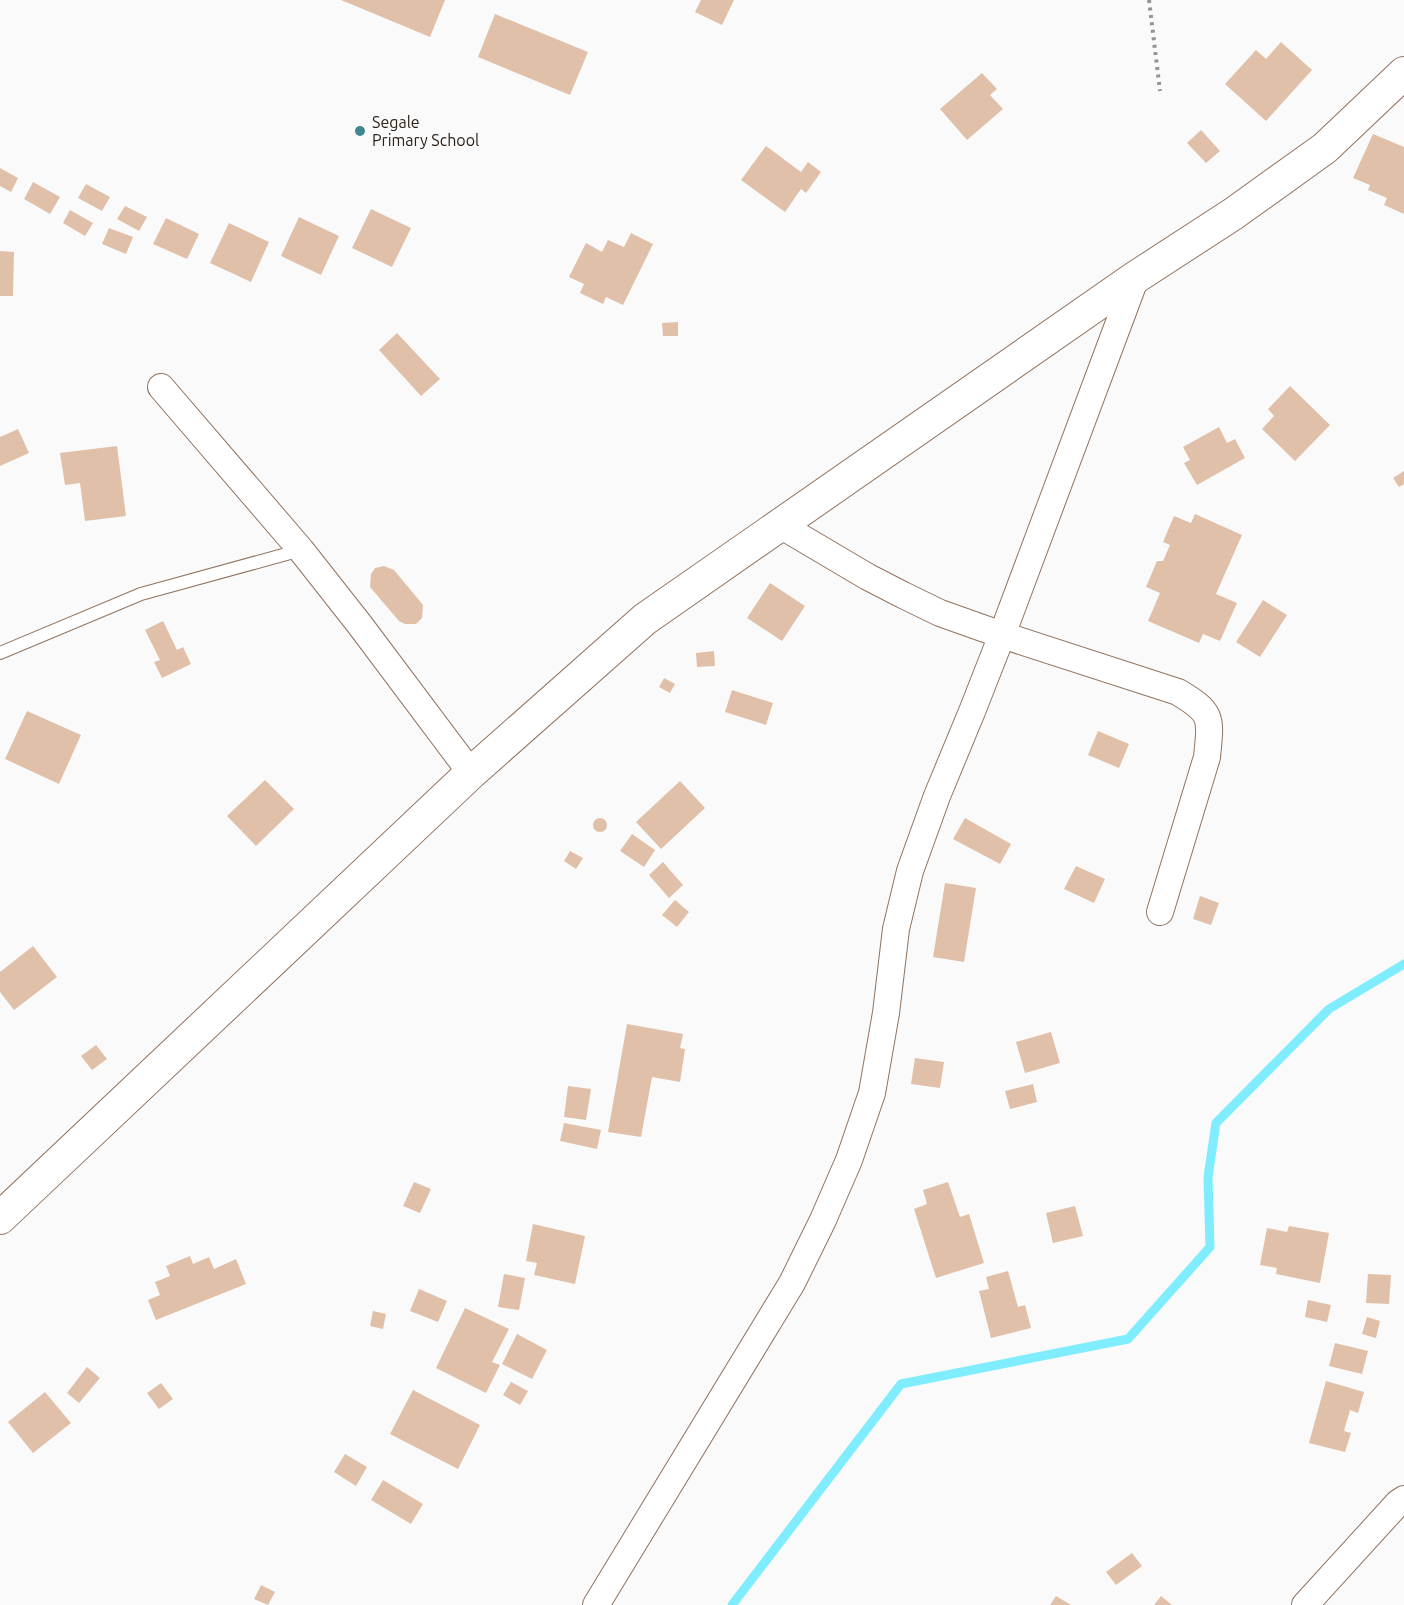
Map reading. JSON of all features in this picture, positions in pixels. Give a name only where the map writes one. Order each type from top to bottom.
[{"type":"street","points":[[0,1218],[471,773],[645,619],[1136,277],[1233,214],[1325,148],[1404,73]]},
{"type":"street","points":[[596,1605],[792,1283],[840,1180],[872,1093],[886,1013],[896,929],[910,871],[937,796],[1002,635],[1136,277]]},
{"type":"street","points":[[161,387],[301,550],[471,773]]},
{"type":"street","points":[[780,525],[868,577],[940,613],[1178,692],[1197,704],[1208,716],[1210,733],[1207,757],[1160,912]]},
{"type":"street","points":[[1305,1605],[1404,1499]]},
{"type":"lane","points":[[0,653],[141,594],[301,550]]},
{"type":"path","points":[[1149,0],[1160,91]]},
{"type":"building","points":[[341,0],[445,0],[430,37]]},
{"type":"building","points":[[701,0],[734,0],[722,25],[695,12]]},
{"type":"building","points":[[495,14],[588,52],[570,95],[478,57]]},
{"type":"building","points":[[1281,42],[1312,70],[1266,121],[1225,84],[1256,50],[1266,59]]},
{"type":"building","points":[[982,73],[997,89],[990,95],[1003,109],[967,140],[940,109]]},
{"type":"building","points":[[1201,130],[1220,151],[1206,163],[1187,143]]},
{"type":"building","points":[[1373,134],[1404,147],[1404,214],[1384,205],[1387,198],[1368,190],[1370,185],[1353,178]]},
{"type":"building","points":[[766,146],[801,172],[808,162],[821,172],[806,193],[801,189],[785,212],[741,180]]},
{"type":"building","points":[[0,168],[18,178],[11,192],[0,186]]},
{"type":"building","points":[[33,182],[60,197],[50,214],[24,199]]},
{"type":"building","points":[[86,184],[110,197],[102,211],[78,198]]},
{"type":"building","points":[[125,206],[147,217],[139,231],[117,219]]},
{"type":"building","points":[[371,209],[411,228],[392,267],[352,248]]},
{"type":"building","points":[[70,210],[93,223],[85,236],[63,223]]},
{"type":"building","points":[[299,217],[339,236],[321,275],[281,256]]},
{"type":"building","points":[[166,218],[199,234],[187,259],[153,244]]},
{"type":"building","points":[[229,223],[269,242],[251,282],[210,263]]},
{"type":"building","points":[[109,228],[133,237],[126,254],[102,244]]},
{"type":"building","points":[[631,233],[653,244],[623,305],[606,297],[603,304],[580,293],[584,284],[569,277],[586,243],[602,252],[608,240],[624,247]]},
{"type":"building","points":[[0,251],[14,252],[13,296],[0,296]]},
{"type":"building","points":[[678,322],[678,336],[663,336],[662,323]]},
{"type":"building","points":[[397,333],[440,379],[421,396],[379,350]]},
{"type":"building","points":[[1290,386],[1330,425],[1295,461],[1262,429],[1274,416],[1268,409]]},
{"type":"building","points":[[1219,427],[1227,443],[1235,439],[1245,458],[1197,485],[1184,463],[1190,460],[1183,447]]},
{"type":"building","points":[[18,429],[29,453],[0,466],[0,437]]},
{"type":"building","points":[[117,446],[126,516],[85,521],[80,483],[65,485],[60,453]]},
{"type":"building","points":[[1404,471],[1404,484],[1399,487],[1393,478]]},
{"type":"building","points":[[1195,514],[1242,535],[1216,594],[1237,603],[1220,641],[1203,634],[1199,643],[1148,621],[1160,593],[1146,587],[1157,561],[1163,561],[1170,545],[1163,542],[1174,516],[1191,523]]},
{"type":"building","points":[[384,566],[394,570],[423,605],[422,618],[416,624],[405,624],[399,621],[370,587],[371,574],[375,568]]},
{"type":"building","points":[[770,583],[805,606],[782,641],[747,618]]},
{"type":"building","points":[[1263,600],[1287,615],[1260,657],[1236,642]]},
{"type":"building","points":[[163,621],[177,650],[183,647],[191,664],[162,678],[154,662],[160,660],[145,630]]},
{"type":"building","points":[[714,651],[715,666],[697,667],[696,653]]},
{"type":"building","points":[[664,678],[675,684],[670,693],[659,687]]},
{"type":"building","points":[[732,690],[773,703],[766,725],[725,712]]},
{"type":"building","points":[[27,711],[81,735],[59,784],[5,759]]},
{"type":"building","points":[[1098,731],[1129,744],[1119,768],[1088,755]]},
{"type":"building","points":[[265,780],[294,809],[256,846],[227,816]]},
{"type":"building","points":[[680,781],[705,808],[661,849],[636,822]]},
{"type":"building","points":[[600,818],[605,820],[607,825],[605,830],[600,832],[595,830],[593,825],[595,820]]},
{"type":"building","points":[[965,818],[1011,844],[1000,864],[953,839]]},
{"type":"building","points":[[632,834],[655,850],[644,867],[620,851]]},
{"type":"building","points":[[570,851],[583,858],[576,869],[564,861]]},
{"type":"building","points":[[663,862],[683,885],[669,898],[649,875]]},
{"type":"building","points":[[1076,866],[1105,879],[1094,903],[1064,889]]},
{"type":"building","points":[[945,883],[976,888],[964,962],[933,957]]},
{"type":"building","points":[[1200,896],[1219,903],[1211,925],[1193,919]]},
{"type":"building","points":[[675,900],[689,912],[677,927],[662,915]]},
{"type":"building","points":[[33,946],[57,977],[14,1010],[0,992],[0,972]]},
{"type":"building","points":[[627,1024],[683,1034],[680,1048],[685,1049],[680,1082],[652,1077],[641,1137],[608,1132]]},
{"type":"building","points":[[1051,1032],[1060,1063],[1025,1073],[1016,1042]]},
{"type":"building","points":[[96,1045],[107,1059],[92,1070],[81,1056]]},
{"type":"building","points":[[915,1058],[944,1062],[940,1088],[911,1084]]},
{"type":"building","points":[[1033,1084],[1037,1102],[1010,1109],[1005,1091]]},
{"type":"building","points":[[568,1086],[591,1089],[586,1120],[564,1117]]},
{"type":"building","points":[[564,1123],[601,1130],[597,1149],[560,1141]]},
{"type":"building","points":[[414,1182],[431,1189],[420,1213],[403,1206]]},
{"type":"building","points":[[948,1182],[960,1217],[969,1214],[984,1263],[936,1278],[914,1209],[927,1204],[923,1190]]},
{"type":"building","points":[[1075,1206],[1083,1236],[1053,1243],[1046,1213]]},
{"type":"building","points":[[533,1224],[585,1236],[575,1284],[534,1275],[537,1263],[526,1261]]},
{"type":"building","points":[[1289,1226],[1329,1233],[1320,1283],[1276,1274],[1277,1268],[1260,1265],[1267,1228],[1287,1232]]},
{"type":"building","points":[[190,1256],[193,1264],[209,1257],[214,1269],[236,1259],[246,1284],[156,1320],[148,1300],[160,1295],[155,1282],[170,1276],[166,1266]]},
{"type":"building","points":[[1008,1271],[1018,1307],[1025,1305],[1031,1328],[991,1338],[979,1291],[989,1289],[986,1277]]},
{"type":"building","points":[[504,1274],[525,1278],[519,1310],[498,1307]]},
{"type":"building","points":[[1368,1274],[1391,1275],[1389,1304],[1366,1303]]},
{"type":"building","points":[[419,1289],[447,1301],[438,1322],[410,1311]]},
{"type":"building","points":[[1308,1300],[1331,1305],[1327,1322],[1305,1317]]},
{"type":"building","points":[[465,1308],[509,1329],[492,1362],[500,1365],[486,1393],[436,1368]]},
{"type":"building","points":[[373,1311],[386,1314],[383,1329],[370,1326]]},
{"type":"building","points":[[1367,1317],[1380,1321],[1376,1338],[1362,1334]]},
{"type":"building","points":[[517,1334],[547,1350],[532,1379],[502,1364]]},
{"type":"building","points":[[1335,1343],[1368,1351],[1362,1374],[1329,1366]]},
{"type":"building","points":[[87,1367],[100,1378],[79,1403],[67,1393]]},
{"type":"building","points":[[1326,1381],[1364,1392],[1358,1413],[1350,1410],[1344,1431],[1351,1433],[1345,1452],[1309,1443]]},
{"type":"building","points":[[511,1382],[528,1391],[520,1405],[503,1395]]},
{"type":"building","points":[[161,1383],[173,1399],[159,1409],[147,1393]]},
{"type":"building","points":[[413,1390],[480,1425],[458,1469],[390,1434]]},
{"type":"building","points":[[45,1392],[71,1423],[33,1453],[8,1422]]},
{"type":"building","points":[[345,1454],[367,1467],[356,1486],[334,1472]]},
{"type":"building","points":[[383,1480],[423,1504],[411,1524],[371,1500]]},
{"type":"building","points":[[1132,1553],[1142,1566],[1116,1585],[1106,1572]]},
{"type":"building","points":[[261,1585],[275,1592],[268,1605],[254,1599]]},
{"type":"building","points":[[1056,1596],[1071,1605],[1050,1605]]},
{"type":"building","points":[[1161,1596],[1172,1605],[1154,1605]]},
{"type":"waterway","points":[[732,1605],[901,1384],[1128,1339],[1210,1247],[1208,1177],[1216,1123],[1329,1009],[1404,964]]},
{"type":"place","name":"Segale Primary School","points":[[360,131]]}]
